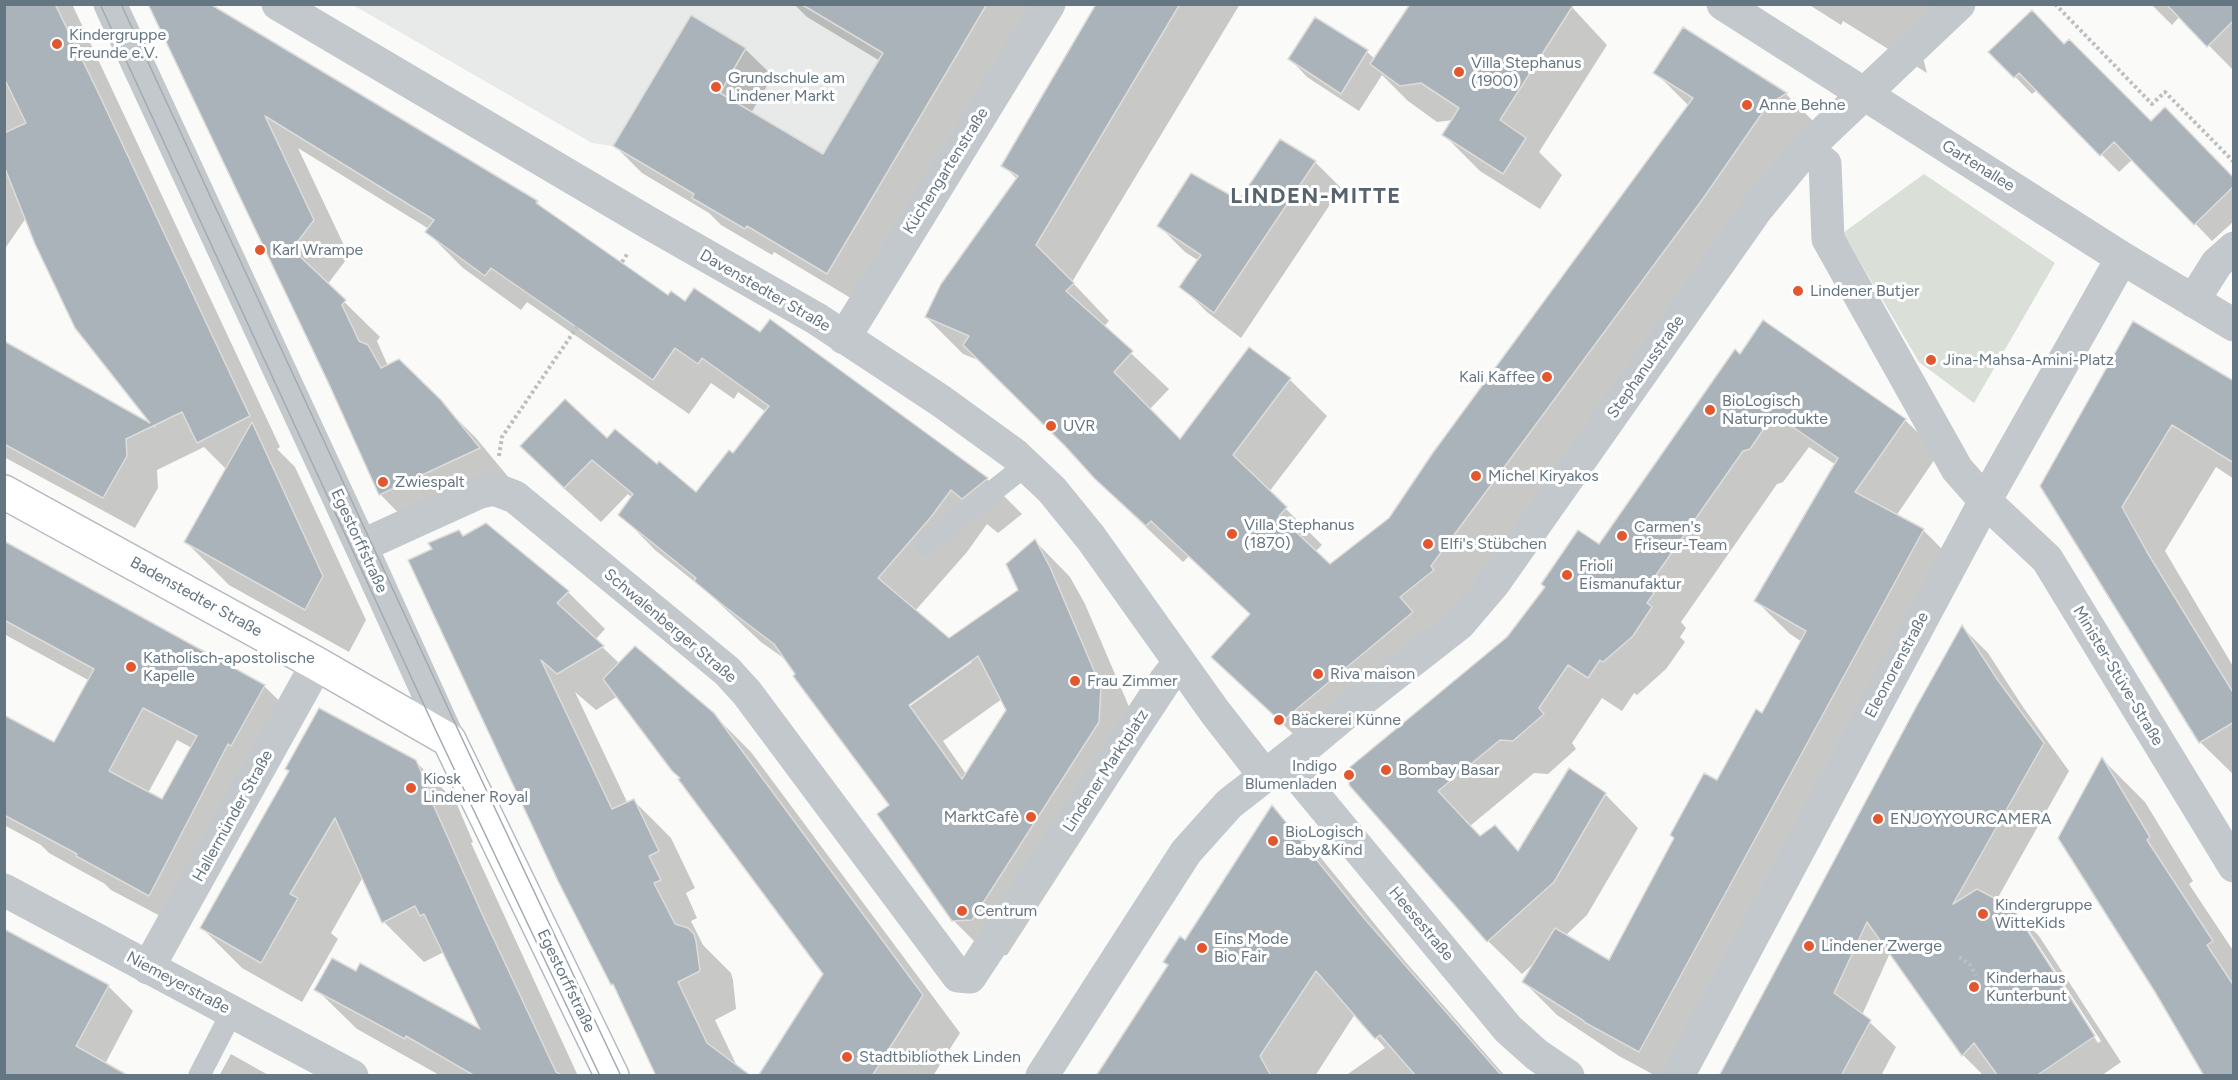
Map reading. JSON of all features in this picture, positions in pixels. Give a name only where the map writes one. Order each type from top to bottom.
[{"type":"street","name":"Egestorffstraße","points":[[110,4],[449,740],[612,1076]]},
{"type":"street","name":"Davenstedter Straße","points":[[278,4],[817,320],[941,401],[1014,454],[1052,490],[1091,538],[1179,663]]},
{"type":"street","name":"Küchengartenstraße","points":[[844,338],[1049,4]]},
{"type":"street","name":"Gartenallee","points":[[1723,4],[2122,258],[2234,325]]},
{"type":"street","name":"Stephanusstraße","points":[[1275,768],[1333,725],[1459,624],[1494,583],[1756,210],[1806,149],[1959,4]]},
{"type":"street","points":[[1806,149],[1824,164],[1828,239],[1957,469],[1985,501]]},
{"type":"street","points":[[2193,301],[2217,263],[2234,248]]},
{"type":"street","name":"Eleonorenstraße","points":[[1678,1076],[1985,501],[2122,258]]},
{"type":"street","points":[[361,546],[480,492],[495,489]]},
{"type":"street","name":"Schwalenberger Straße","points":[[495,489],[515,498],[727,671],[747,693],[949,966]]},
{"type":"street","name":"Badenstedter Straße","points":[[4,492],[317,664],[449,740]]},
{"type":"street","name":"Minister-Stüve-Straße","points":[[1985,501],[2048,559],[2234,866]]},
{"type":"street","points":[[1042,1076],[1186,852],[1228,804],[1275,768],[1179,663]]},
{"type":"street","name":"Lindener Marktplatz","points":[[949,966],[958,976],[970,977],[1158,691],[1179,663]]},
{"type":"street","name":"Hallermünder Straße","points":[[148,968],[317,664]]},
{"type":"street","name":"Heesestraße","points":[[1275,768],[1508,1029],[1537,1055],[1568,1076]]},
{"type":"street","name":"Niemeyerstraße","points":[[4,890],[352,1076]]},
{"type":"lane","points":[[925,544],[1026,465]]},
{"type":"lane","points":[[198,1076],[232,1012]]},
{"type":"path","points":[[2055,4],[2152,104],[2165,92],[2234,162]]},
{"type":"path","points":[[495,489],[502,436],[577,327]]},
{"type":"path","points":[[1959,957],[1970,965],[1976,975]]},
{"type":"shaded area","name":"Grundschule am Lindener Markt","points":[[960,4],[981,17],[971,31],[745,229],[692,198],[693,194],[613,146],[592,143],[353,5]]},
{"type":"shaded area","points":[[1924,174],[2055,263],[1974,403],[1919,362],[1843,233]]},
{"type":"building","points":[[4,4],[55,4],[250,416],[197,443],[182,412],[126,439],[127,456],[103,498],[4,444],[4,341],[150,423],[75,328],[35,244],[4,166],[4,133],[26,123],[4,78]]},
{"type":"building","points":[[148,4],[210,4],[538,201],[536,203],[668,295],[671,291],[685,301],[694,288],[760,332],[770,319],[988,478],[962,499],[951,490],[931,517],[878,578],[949,638],[1018,590],[1006,564],[1035,539],[1050,567],[1101,687],[1099,722],[972,920],[952,921],[877,814],[889,805],[793,676],[795,674],[774,644],[724,606],[694,581],[696,578],[618,515],[633,494],[592,460],[564,488],[520,446],[565,399],[607,438],[615,429],[657,464],[659,461],[696,492],[729,450],[733,453],[769,406],[702,358],[698,364],[675,348],[653,380],[491,268],[485,276],[425,232],[434,220],[265,116],[314,220],[292,249],[346,300],[342,305],[359,341],[368,345],[381,368],[399,359],[441,400],[480,448],[379,495],[328,382]],"holes":[[[978,656],[1006,710],[962,779],[909,705]]]},
{"type":"building","points":[[801,4],[987,4],[827,274],[747,226],[745,229],[692,198],[694,194],[613,146],[691,15],[746,48],[720,93],[823,154],[883,53]]},
{"type":"building","points":[[1096,4],[1180,4],[1036,245],[1074,283],[1066,291],[1133,351],[1114,372],[1180,439],[1249,347],[1291,378],[1233,455],[1287,507],[1279,516],[1330,564],[1389,518],[1432,454],[1693,98],[1653,73],[1683,27],[1787,93],[1767,106],[1702,200],[1431,566],[1434,570],[1400,597],[1413,612],[1281,722],[1211,657],[1250,614],[1151,521],[1146,526],[1095,479],[963,345],[969,336],[925,317],[941,284],[1018,176],[1001,166]]},
{"type":"building","name":"Villa Stephanus (1900)","points":[[1410,4],[1574,4],[1500,120],[1526,138],[1503,174],[1442,135],[1459,108],[1421,83],[1400,86],[1370,64]]},
{"type":"building","points":[[2166,4],[2234,4],[2234,20],[2207,47]]},
{"type":"building","points":[[2032,10],[2064,44],[2069,39],[2151,121],[2165,107],[2234,178],[2234,186],[2194,225],[2114,142],[2100,156],[2019,73],[2014,78],[1988,52]]},
{"type":"building","points":[[1315,17],[1368,50],[1341,94],[1288,59]]},
{"type":"building","points":[[1280,139],[1316,161],[1214,313],[1179,287],[1201,255],[1157,226],[1191,173],[1239,200]]},
{"type":"building","points":[[1763,320],[1906,419],[1855,492],[1924,529],[1639,1052],[1584,1022],[1522,982],[1555,928],[1609,960],[1674,838],[1670,835],[1704,773],[1717,780],[1756,709],[1762,713],[1806,631],[1754,601],[1838,458],[1774,414],[1750,449],[1743,451],[1647,588],[1654,593],[1647,603],[1652,607],[1633,636],[1603,662],[1600,660],[1588,678],[1568,665],[1539,708],[1544,714],[1513,741],[1500,740],[1438,791],[1480,836],[1495,825],[1518,851],[1569,768],[1606,793],[1554,882],[1487,942],[1349,785],[1350,767],[1507,637],[1545,587],[1541,584],[1578,530],[1599,544],[1735,349],[1740,354]]},
{"type":"building","points":[[2133,321],[2234,381],[2234,463],[2172,425],[2122,507],[2234,694],[2234,722],[2199,743],[2040,486]]},
{"type":"building","points":[[252,422],[323,576],[305,610],[184,542]]},
{"type":"building","points":[[486,523],[569,591],[557,603],[604,646],[557,674],[541,660],[612,809],[634,799],[659,851],[649,856],[661,880],[654,883],[675,924],[688,928],[694,934],[696,941],[700,971],[678,982],[707,1043],[751,1076],[656,1076],[613,984],[611,985],[558,881],[408,560],[432,549],[428,543],[459,530],[463,536]]},
{"type":"building","points":[[4,541],[265,685],[231,746],[228,744],[149,896],[4,815],[4,715],[54,742],[94,669],[4,620]],"holes":[[[143,708],[197,736],[162,799],[109,771]]]},
{"type":"building","points":[[1962,625],[1997,679],[2044,743],[1953,904],[1977,889],[2013,908],[2095,1036],[2036,1076],[1998,1076],[1974,1043],[1962,1056],[1867,922],[1834,993],[1871,1020],[1841,1076],[1719,1076],[1915,709]]},
{"type":"building","points":[[635,646],[714,713],[923,995],[872,1076],[758,1076],[823,974],[678,779],[680,778],[672,771],[603,679]]},
{"type":"building","points":[[319,708],[416,760],[434,801],[432,802],[483,916],[556,1072],[563,1076],[475,1076],[406,1036],[405,1039],[314,990],[332,958],[356,971],[360,963],[480,1029],[424,914],[420,916],[415,906],[382,923],[335,818],[290,894],[298,898],[261,963],[200,928],[289,771],[285,769]]},
{"type":"building","points":[[2102,757],[2150,837],[2147,840],[2213,941],[2207,945],[2234,986],[2234,1076],[2204,1076],[2155,992],[2058,838]]},
{"type":"building","points":[[1272,805],[1363,917],[1502,1076],[1416,1076],[1380,1035],[1375,1039],[1316,971],[1260,1056],[1271,1076],[1096,1076],[1168,965],[1163,962],[1180,936],[1185,940]]},
{"type":"building","points":[[4,929],[109,985],[76,1046],[129,1076],[4,1076]]},
{"type":"tram line","points":[[100,4],[437,733],[600,1076]]},
{"type":"tram line","points":[[121,4],[621,1076]]},
{"type":"place","name":"Kindergruppe Freunde e.V.","points":[[57,44]]},
{"type":"place","name":"Villa Stephanus (1900)","points":[[1459,72]]},
{"type":"place","name":"Grundschule am Lindener Markt","points":[[716,87]]},
{"type":"place","name":"Anne Behne","points":[[1747,105]]},
{"type":"place","name":"Karl Wrampe","points":[[260,250]]},
{"type":"place","name":"Lindener Butjer","points":[[1798,291]]},
{"type":"place","name":"Jina-Mahsa-Amini-Platz","points":[[1931,360]]},
{"type":"place","name":"Kali Kaffee","points":[[1547,377]]},
{"type":"place","name":"BioLogisch Naturprodukte","points":[[1710,410]]},
{"type":"place","name":"UVR","points":[[1051,426]]},
{"type":"place","name":"Michel Kiryakos","points":[[1476,476]]},
{"type":"place","name":"Zwiespalt","points":[[383,482]]},
{"type":"place","name":"Villa Stephanus (1870)","points":[[1232,534]]},
{"type":"place","name":"Carmen's Friseur-Team","points":[[1622,536]]},
{"type":"place","name":"Elfi's Stübchen","points":[[1428,544]]},
{"type":"place","name":"Frioli Eismanufaktur","points":[[1567,575]]},
{"type":"place","name":"Katholisch-apostolische Kapelle","points":[[131,667]]},
{"type":"place","name":"Riva maison","points":[[1318,674]]},
{"type":"place","name":"Frau Zimmer","points":[[1075,681]]},
{"type":"place","name":"Bäckerei Künne","points":[[1279,720]]},
{"type":"place","name":"Bombay Basar","points":[[1386,770]]},
{"type":"place","name":"Indigo Blumenladen","points":[[1349,775]]},
{"type":"place","name":"Kiosk Lindener Royal","points":[[411,788]]},
{"type":"place","name":"MarktCafè","points":[[1031,817]]},
{"type":"place","name":"ENJOYYOURCAMERA","points":[[1878,819]]},
{"type":"place","name":"BioLogisch Baby&Kind","points":[[1273,841]]},
{"type":"place","name":"Centrum","points":[[962,911]]},
{"type":"place","name":"Kindergruppe WitteKids","points":[[1983,914]]},
{"type":"place","name":"Lindener Zwerge","points":[[1809,946]]},
{"type":"place","name":"Eins Mode Bio Fair","points":[[1202,948]]},
{"type":"place","name":"Kinderhaus Kunterbunt","points":[[1974,987]]},
{"type":"place","name":"Stadtbibliothek Linden","points":[[847,1057]]},
{"type":"district","name":"LINDEN-MITTE","points":[[1316,197]]}]
